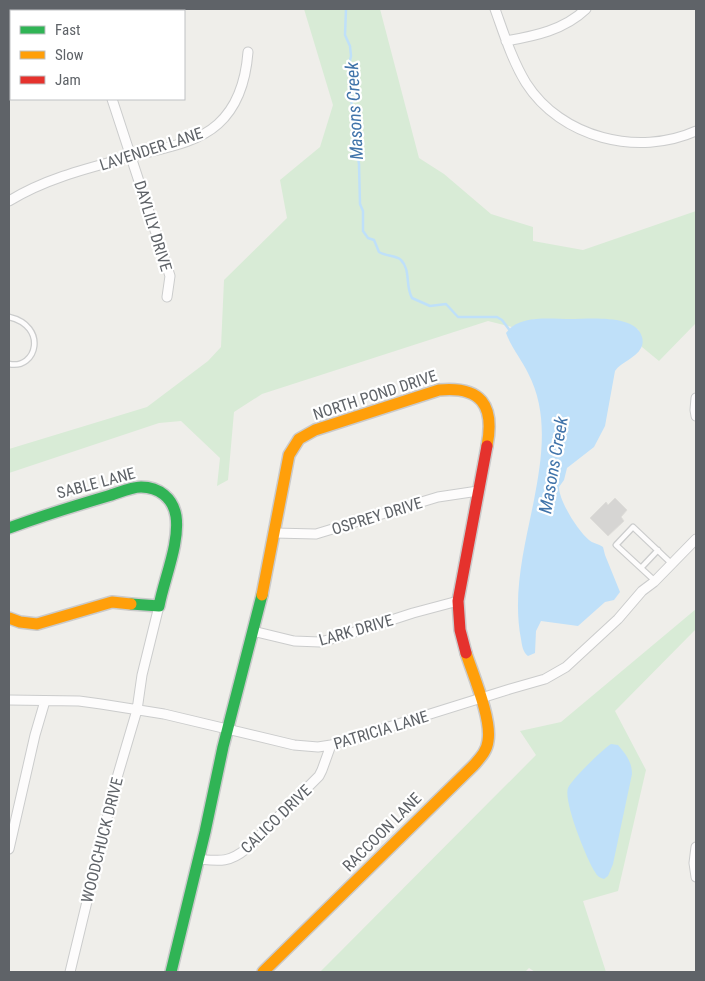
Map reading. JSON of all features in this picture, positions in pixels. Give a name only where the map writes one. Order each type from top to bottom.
[{"type":"street","points":[[495,9],[518,68],[533,92],[558,116],[577,128],[598,136],[631,142],[665,141],[696,131]]},
{"type":"street","points":[[506,41],[533,37],[573,19],[586,9]]},
{"type":"street","name":"LAVENDER LANE","points":[[9,201],[50,180],[190,140],[209,131],[218,125],[235,101],[247,73],[248,52]]},
{"type":"street","name":"DAYLILY DRIVE","points":[[112,100],[170,276],[167,297]]},
{"type":"street","name":"NORTH POND DRIVE","points":[[228,730],[253,631],[289,456],[299,439],[315,430],[439,390],[456,387],[474,393],[480,399],[488,414],[488,441],[458,601],[462,640],[480,699]]},
{"type":"street","points":[[696,398],[696,416]]},
{"type":"street","name":"SABLE LANE","points":[[9,528],[131,488],[149,487],[158,490],[172,503],[176,512],[177,522],[174,542],[142,675],[137,710]]},
{"type":"street","name":"OSPREY DRIVE","points":[[274,533],[316,534],[438,497],[478,491]]},
{"type":"street","name":"PATRICIA LANE","points":[[9,700],[79,701],[137,710],[294,745],[318,747],[331,745],[545,679],[566,667],[618,619],[642,592],[696,539]]},
{"type":"street","name":"LARK DRIVE","points":[[253,631],[294,641],[320,642],[458,601]]},
{"type":"street","points":[[9,618],[20,622],[37,624],[112,602],[159,606]]},
{"type":"street","name":"RACCOON LANE","points":[[263,972],[481,757],[489,741],[480,699]]},
{"type":"street","points":[[9,849],[35,735],[45,701]]},
{"type":"street","name":"WOODCHUCK DRIVE","points":[[70,972],[116,781],[137,710]]},
{"type":"street","points":[[171,972],[221,753],[228,730]]},
{"type":"street","name":"CALICO DRIVE","points":[[198,859],[227,860],[246,849],[319,776],[331,745]]},
{"type":"street","points":[[696,847],[694,863],[696,877]]},
{"type":"lane","points":[[9,317],[18,319],[29,327],[34,338],[34,350],[26,361],[16,365],[9,364]]},
{"type":"lane","points":[[655,581],[616,544],[633,527],[672,564]]},
{"type":"lane","points":[[641,568],[658,550]]},
{"type":"green space","points":[[90,9],[178,9],[176,10]]},
{"type":"green space","points":[[304,9],[380,9],[419,158],[444,174],[491,214],[533,227],[533,241],[583,250],[696,211],[696,323],[659,361],[642,347],[638,329],[535,319],[512,327],[488,321],[262,394],[234,412],[228,480],[217,486],[220,458],[181,421],[159,423],[9,473],[9,449],[147,407],[208,361],[221,347],[224,280],[287,218],[280,180],[320,147],[333,105]]},
{"type":"green space","points":[[696,609],[696,629],[615,711],[646,770],[618,891],[583,901],[606,972],[535,972],[529,968],[525,972],[320,972],[536,755],[520,731],[561,722]]},
{"type":"water","points":[[545,318],[611,319],[622,321],[631,324],[638,330],[643,342],[639,351],[615,371],[605,426],[594,447],[567,468],[564,480],[559,487],[562,500],[580,530],[590,541],[603,547],[620,592],[614,600],[605,602],[578,626],[541,621],[536,631],[535,653],[528,656],[522,646],[518,604],[521,569],[541,452],[541,420],[535,388],[506,333],[512,327],[527,320]]},
{"type":"water","points":[[611,744],[618,745],[626,755],[630,762],[632,774],[613,864],[608,876],[604,879],[597,875],[587,856],[572,817],[567,795],[568,788],[575,778]]},
{"type":"building","points":[[615,498],[627,510],[621,517],[624,521],[608,536],[590,518],[606,502],[608,505]]},
{"type":"waterway","name":"Masons Creek","points":[[346,9],[345,35],[350,46],[351,56],[350,85],[359,164],[363,231],[368,238],[374,240],[379,252],[399,259],[404,264],[412,298],[430,306],[446,304],[458,317],[497,317],[502,320],[511,332]]},
{"type":"traffic: fast","points":[[9,528],[133,488],[141,487],[159,491],[172,504],[176,516],[176,538],[171,561],[159,606],[131,604]]},
{"type":"traffic: fast","points":[[171,972],[205,832],[223,747],[262,595]]},
{"type":"traffic: slow","points":[[262,595],[289,455],[299,439],[315,430],[439,390],[453,390],[465,391],[475,395],[482,401],[489,419],[487,446]]},
{"type":"traffic: slow","points":[[9,618],[20,622],[37,624],[112,602],[131,604]]},
{"type":"traffic: slow","points":[[263,972],[483,754],[488,741],[485,709],[466,653]]},
{"type":"traffic: jam","points":[[466,653],[460,630],[458,601],[487,446]]}]
